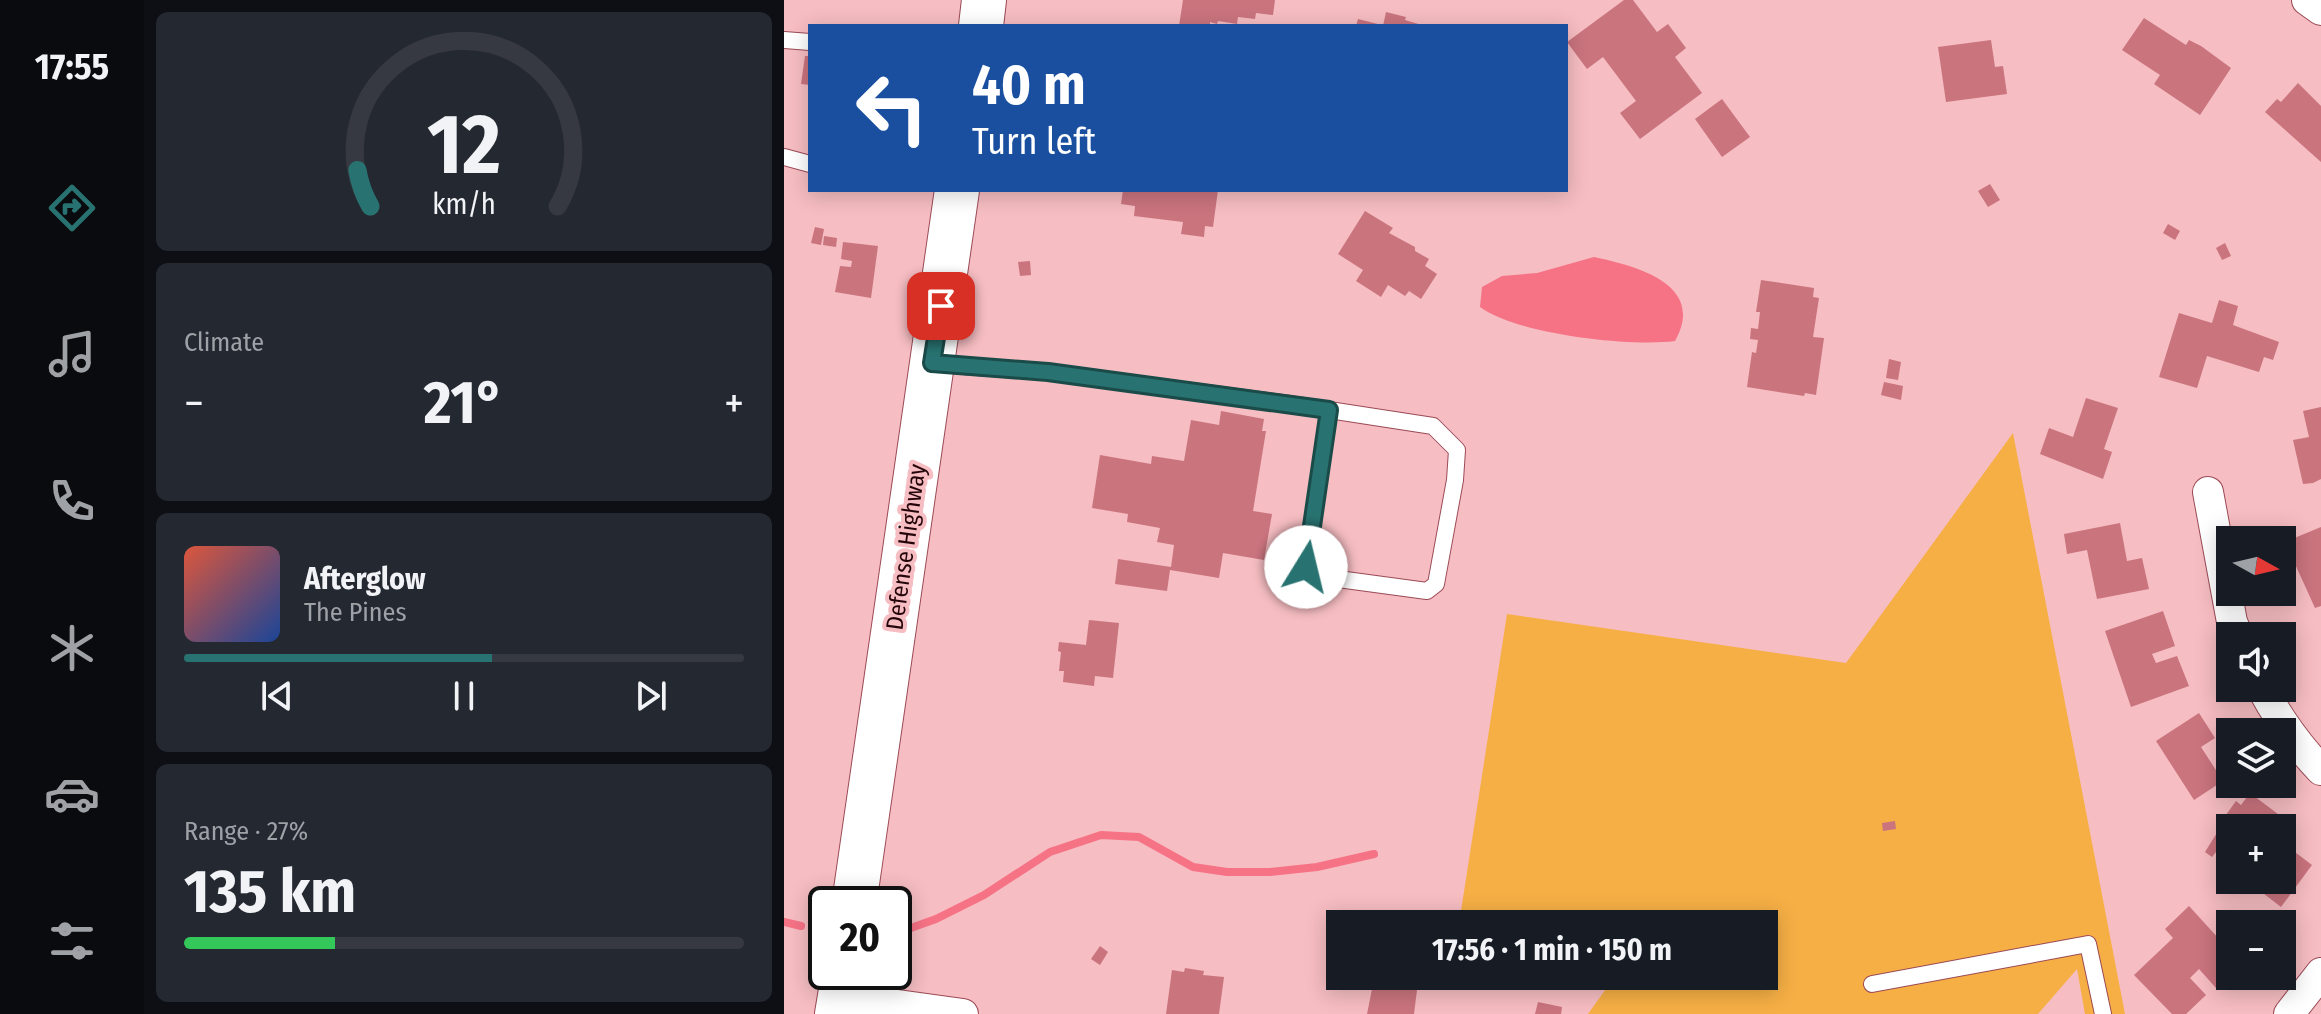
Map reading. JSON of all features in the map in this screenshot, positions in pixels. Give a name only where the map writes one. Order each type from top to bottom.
[{"type":"main road","points":[[981,24],[984,0]]},
{"type":"main road","name":"Defense Highway","points":[[857,886],[957,192]]},
{"type":"street","points":[[2307,0],[2321,10]]},
{"type":"street","points":[[2208,492],[2232,622]]},
{"type":"street","points":[[2270,702],[2304,752],[2321,770]]},
{"type":"street","points":[[2289,1014],[2321,973]]},
{"type":"street","points":[[840,994],[963,1014]]},
{"type":"lane","points":[[784,40],[808,42]]},
{"type":"lane","points":[[784,157],[808,163]]},
{"type":"lane","points":[[932,363],[1048,372],[1329,410],[1433,426],[1457,450],[1455,480],[1436,584],[1427,591],[1316,576],[1306,567],[1329,410]]},
{"type":"lane","points":[[1872,984],[2088,944],[2103,1014]]},
{"type":"shaded area","points":[[1594,257],[1647,273],[1675,292],[1682,305],[1682,321],[1675,341],[1631,342],[1574,336],[1519,325],[1480,307],[1482,287],[1502,276],[1537,273]]},
{"type":"shaded area","points":[[2013,433],[2125,1014],[2085,1014],[2077,969],[2038,1014],[1588,1014],[1605,990],[1778,990],[1778,910],[1461,910],[1507,614],[1846,663]]},
{"type":"building","points":[[1183,0],[1275,0],[1273,15],[1256,13],[1255,19],[1238,17],[1237,24],[1218,21],[1217,24],[1179,24]]},
{"type":"building","points":[[1624,0],[1633,0],[1657,32],[1668,24],[1686,48],[1675,57],[1702,93],[1640,139],[1620,113],[1636,101],[1603,57],[1587,69],[1568,41]]},
{"type":"building","points":[[1386,12],[1418,24],[1383,24]]},
{"type":"building","points":[[2144,18],[2186,45],[2189,40],[2201,46],[2231,68],[2200,115],[2154,84],[2160,75],[2122,50]]},
{"type":"building","points":[[1358,19],[1378,24],[1357,24]]},
{"type":"building","points":[[1991,40],[1995,67],[2003,66],[2007,94],[1946,102],[1938,47]]},
{"type":"building","points":[[805,56],[808,56],[808,85],[801,84]]},
{"type":"building","points":[[2298,83],[2321,106],[2321,162],[2265,112],[2277,99],[2281,102]]},
{"type":"building","points":[[1722,99],[1750,137],[1722,157],[1695,119]]},
{"type":"building","points":[[1990,184],[2000,200],[1988,207],[1978,191]]},
{"type":"building","points":[[1123,192],[1218,192],[1213,227],[1205,226],[1204,237],[1181,234],[1183,222],[1134,216],[1135,206],[1121,204]]},
{"type":"building","points":[[1365,211],[1393,228],[1389,233],[1415,247],[1415,251],[1429,259],[1425,266],[1437,274],[1421,299],[1409,291],[1405,296],[1388,285],[1381,297],[1356,281],[1363,270],[1338,254]]},
{"type":"building","points":[[2168,224],[2180,231],[2175,240],[2163,233]]},
{"type":"building","points":[[815,227],[824,229],[821,245],[811,243]]},
{"type":"building","points":[[824,236],[837,238],[836,247],[823,245]]},
{"type":"building","points":[[843,242],[878,246],[871,298],[835,292],[840,266],[851,267],[852,261],[841,259]]},
{"type":"building","points":[[2225,243],[2231,256],[2222,260],[2216,248]]},
{"type":"building","points":[[1030,261],[1031,275],[1020,276],[1018,262]]},
{"type":"building","points":[[1761,280],[1814,288],[1813,297],[1819,298],[1813,337],[1824,338],[1816,395],[1747,387],[1752,352],[1756,353],[1758,340],[1750,339],[1751,328],[1758,329],[1760,312],[1756,312]]},
{"type":"building","points":[[2219,300],[2238,306],[2233,325],[2279,342],[2273,360],[2264,357],[2259,372],[2207,356],[2197,388],[2159,377],[2179,313],[2212,323]]},
{"type":"building","points":[[1889,359],[1901,362],[1898,380],[1886,378]]},
{"type":"building","points":[[1884,382],[1903,386],[1901,400],[1881,395]]},
{"type":"building","points":[[2086,398],[2118,408],[2104,449],[2112,452],[2103,479],[2040,454],[2049,428],[2073,437]]},
{"type":"building","points":[[2321,407],[2321,479],[2303,484],[2293,440],[2309,437],[2303,411]]},
{"type":"building","points":[[1221,411],[1264,419],[1262,431],[1266,431],[1253,511],[1272,514],[1264,560],[1223,553],[1219,578],[1170,570],[1167,591],[1115,584],[1118,559],[1171,567],[1174,545],[1157,542],[1160,528],[1127,522],[1128,514],[1092,508],[1100,455],[1151,464],[1152,456],[1184,461],[1191,420],[1219,425]]},
{"type":"building","points":[[2120,523],[2127,561],[2142,558],[2149,589],[2097,599],[2087,550],[2067,554],[2064,534]]},
{"type":"building","points":[[2321,527],[2321,606],[2315,608],[2296,566],[2296,537]]},
{"type":"building","points":[[2163,611],[2175,646],[2152,654],[2156,663],[2177,656],[2189,686],[2131,707],[2105,631]]},
{"type":"building","points":[[1089,620],[1119,623],[1113,678],[1095,676],[1094,686],[1063,682],[1064,671],[1059,671],[1059,642],[1086,645]]},
{"type":"building","points":[[2199,713],[2215,738],[2201,747],[2216,770],[2216,786],[2194,800],[2156,741]]},
{"type":"building","points":[[2246,798],[2257,798],[2278,814],[2227,814],[2236,801],[2241,805]]},
{"type":"building","points":[[1895,821],[1896,829],[1883,831],[1882,823]]},
{"type":"building","points":[[2216,834],[2216,852],[2212,857],[2205,852]]},
{"type":"building","points":[[2296,853],[2312,865],[2296,887]]},
{"type":"building","points":[[2264,894],[2291,894],[2281,907]]},
{"type":"building","points":[[2189,906],[2216,936],[2216,988],[2199,969],[2190,978],[2206,995],[2186,1014],[2172,1014],[2134,975],[2173,938],[2165,929]]},
{"type":"building","points":[[1100,946],[1108,952],[1100,965],[1091,959]]},
{"type":"building","points":[[1185,968],[1204,971],[1203,975],[1224,977],[1219,1014],[1166,1014],[1172,970],[1184,972]]},
{"type":"building","points":[[1372,990],[1417,990],[1414,1014],[1367,1014]]},
{"type":"building","points":[[1538,1002],[1562,1007],[1561,1014],[1535,1014]]},
{"type":"waterway","points":[[912,928],[984,895],[1050,852],[1101,835],[1139,837],[1193,867],[1227,872],[1317,867],[1374,854]]},
{"type":"waterway","points":[[784,922],[801,926]]},
{"type":"route","points":[[941,306],[932,363],[1048,372],[1329,410],[1306,567]]}]
